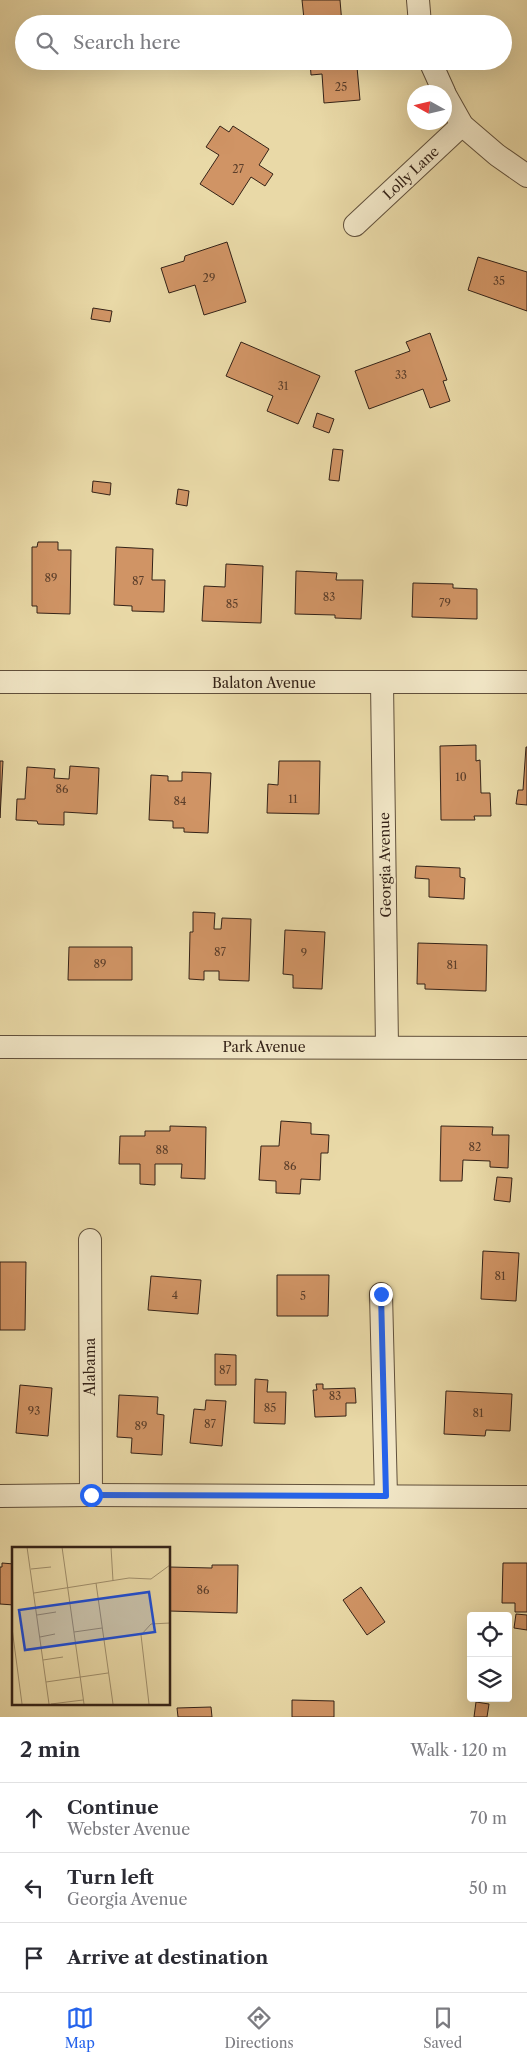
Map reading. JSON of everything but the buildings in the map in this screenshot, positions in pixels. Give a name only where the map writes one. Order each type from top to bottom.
[{"type":"street","points":[[418,0],[419,15]]},
{"type":"street","points":[[434,70],[440,85]]},
{"type":"street","points":[[452,107],[462,125],[497,155],[527,176]]},
{"type":"street","name":"Lolly Lane","points":[[355,225],[462,125]]},
{"type":"street","name":"Balaton Avenue","points":[[0,682],[527,682]]},
{"type":"street","name":"Georgia Avenue","points":[[382,683],[387,1047]]},
{"type":"street","name":"Park Avenue","points":[[0,1047],[527,1048]]},
{"type":"street","name":"Alabama","points":[[90,1240],[91,1495]]},
{"type":"street","points":[[381,1294],[386,1496]]},
{"type":"street","points":[[0,1496],[527,1497]]},
{"type":"route","points":[[91,1495],[386,1496],[381,1294]]}]
